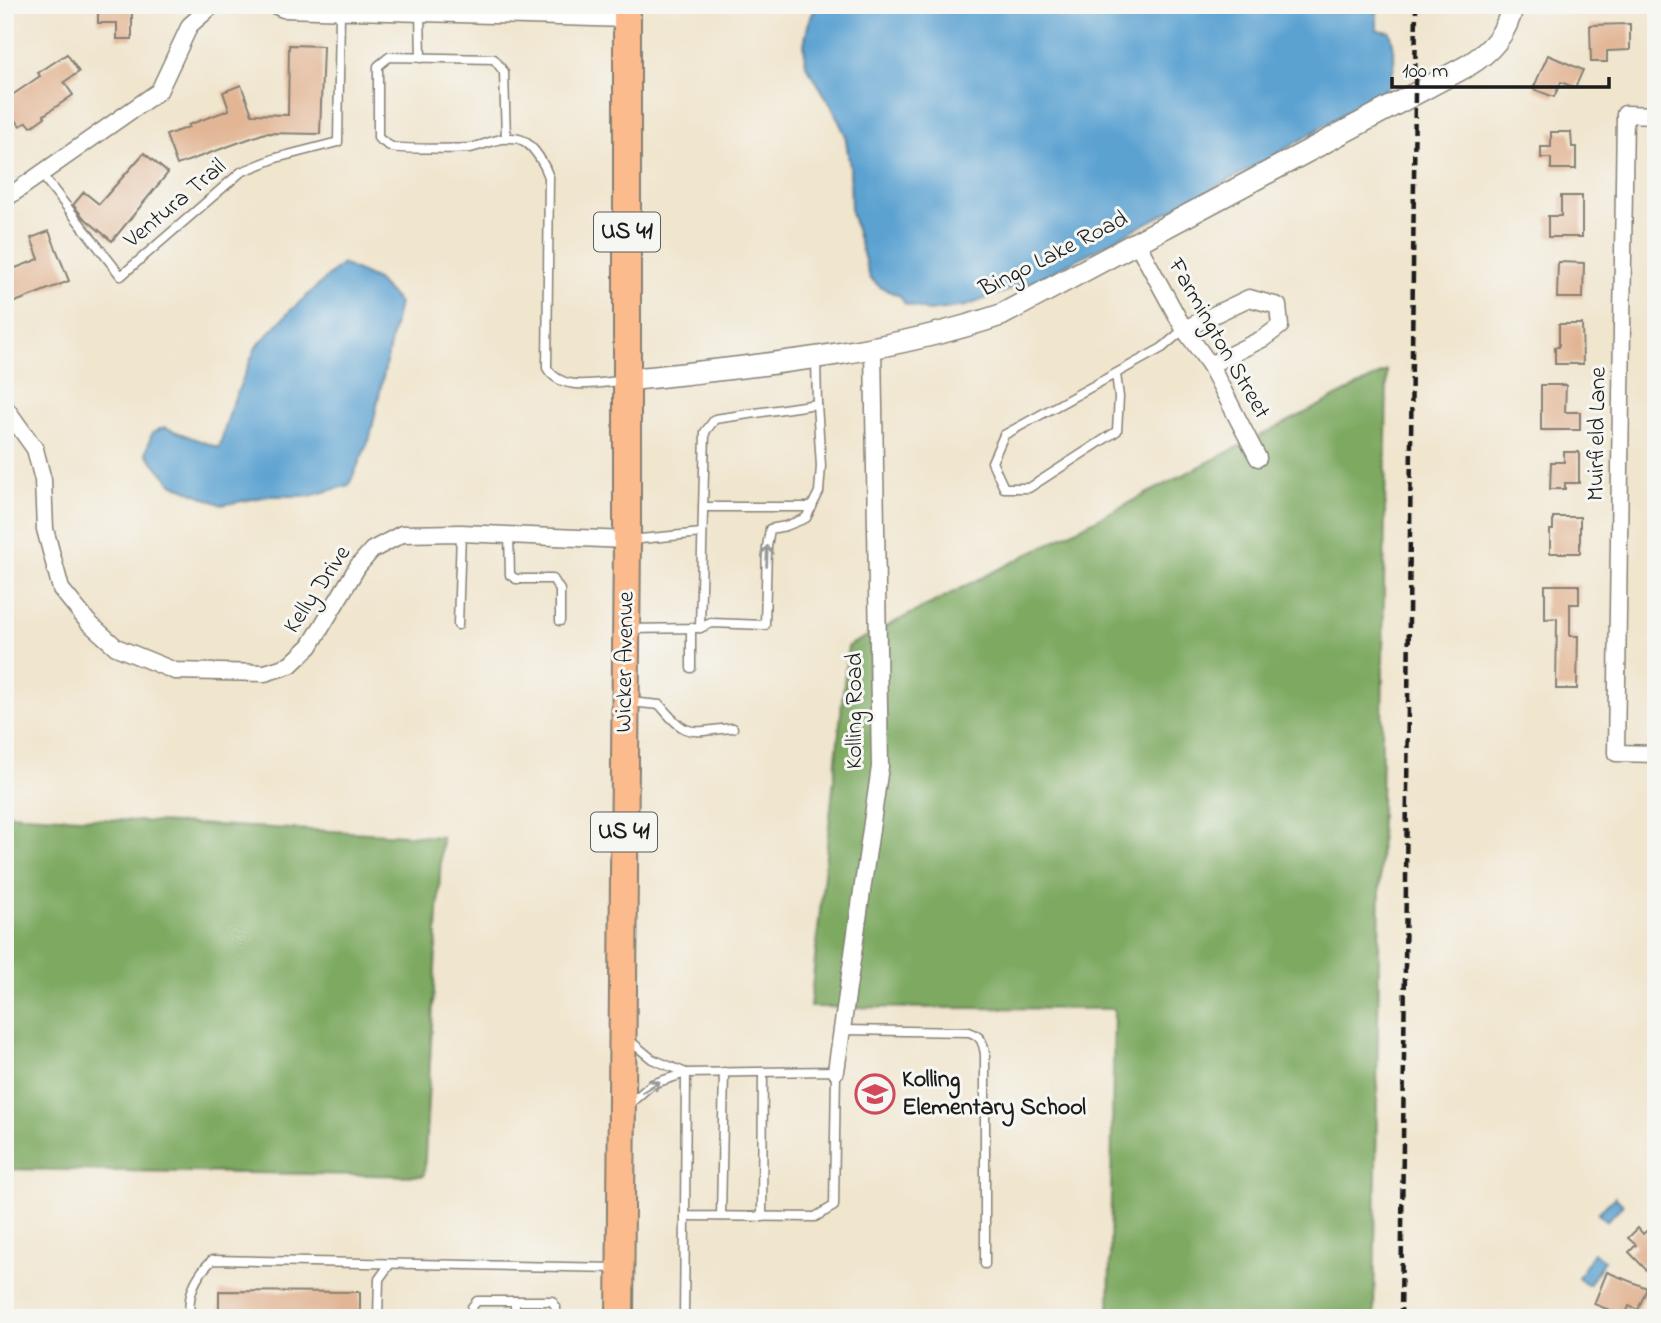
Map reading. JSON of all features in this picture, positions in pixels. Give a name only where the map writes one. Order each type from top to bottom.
[{"type":"highway","name":"Wicker Avenue","points":[[620,1318],[628,380],[627,12]]},
{"type":"street","points":[[5,177],[10,195],[159,91],[190,25],[213,5]]},
{"type":"street","points":[[274,5],[283,9],[340,11],[420,9],[627,12]]},
{"type":"street","name":"Bingo Lake Road","points":[[628,380],[873,348],[965,327],[1001,315],[1467,66],[1495,45],[1502,36],[1513,5]]},
{"type":"street","name":"Muirfield Lane","points":[[1656,114],[1625,114],[1616,753],[1656,754]]},
{"type":"street","name":"Farmington Street","points":[[1137,243],[1184,328],[1210,365],[1258,458]]},
{"type":"street","points":[[1184,328],[1249,298],[1278,306],[1280,326],[1264,338],[1210,365]]},
{"type":"street","name":"Kolling Road","points":[[836,1071],[880,767],[873,348]]},
{"type":"street","name":"Kelly Drive","points":[[5,407],[36,449],[43,480],[45,530],[61,589],[88,622],[116,647],[175,671],[265,673],[290,665],[310,646],[358,566],[372,550],[402,534],[461,533],[627,540]]},
{"type":"lane","points":[[420,9],[421,58]]},
{"type":"lane","name":"Ventura Trail","points":[[41,174],[121,276],[242,172],[276,158],[338,142],[340,11]]},
{"type":"lane","points":[[506,139],[505,72],[494,59],[389,57],[378,66],[378,138],[393,147],[467,148],[506,139],[523,141],[545,164],[549,177],[547,368],[553,377],[566,384],[628,380]]},
{"type":"lane","points":[[1116,373],[1119,397],[1116,431],[1029,488],[1004,488],[992,462],[1004,435],[1116,373],[1162,348],[1184,328]]},
{"type":"lane","points":[[626,629],[695,628],[711,623],[765,625],[770,529],[806,518],[819,492],[821,466],[816,356]]},
{"type":"lane","points":[[691,668],[702,533],[705,432],[715,419],[817,404]]},
{"type":"lane","points":[[703,507],[812,507]]},
{"type":"lane","points":[[458,625],[461,533]]},
{"type":"lane","points":[[627,540],[702,533]]},
{"type":"lane","points":[[509,535],[510,575],[516,579],[553,579],[560,590],[559,621]]},
{"type":"lane","points":[[626,702],[660,705],[676,724],[687,732],[733,729]]},
{"type":"lane","points":[[842,1030],[968,1032],[978,1035],[984,1043],[985,1264]]},
{"type":"lane","points":[[623,1035],[652,1059],[686,1073]]},
{"type":"lane","points":[[622,1111],[652,1084],[686,1073],[836,1071],[834,1206],[815,1217],[685,1216]]},
{"type":"lane","points":[[721,1216],[724,1072]]},
{"type":"lane","points":[[762,1217],[763,1072]]},
{"type":"lane","points":[[684,1318],[686,1073]]},
{"type":"lane","points":[[190,1318],[192,1288],[199,1273],[212,1260],[621,1268]]},
{"type":"lane","points":[[378,1318],[379,1279],[390,1264]]},
{"type":"lane","points":[[472,1318],[472,1307],[477,1301],[552,1301],[556,1307],[556,1318]]},
{"type":"lane","points":[[515,1301],[515,1318]]},
{"type":"green space","points":[[436,5],[599,5],[592,9]]},
{"type":"green space","points":[[1387,371],[1374,1318],[1109,1318],[1114,1009],[810,1007],[848,646]]},
{"type":"green space","points":[[5,814],[442,837],[424,1176],[5,1169]]},
{"type":"water","points":[[817,5],[1377,5],[1377,30],[1390,32],[1394,53],[1393,68],[1387,88],[1266,161],[1041,278],[966,306],[929,311],[905,304],[900,296],[880,287],[870,278],[851,212],[850,167],[845,134],[806,65],[804,44],[809,21]]},
{"type":"water","points":[[342,264],[377,280],[399,303],[370,438],[349,485],[310,496],[269,496],[222,505],[172,484],[146,453],[152,433],[164,427],[219,448],[232,405],[256,347],[291,310]]},
{"type":"water","points":[[1615,1197],[1623,1205],[1606,1221],[1598,1213]]},
{"type":"water","points":[[1593,1253],[1604,1260],[1589,1285],[1578,1278]]},
{"type":"building","points":[[98,5],[132,5],[132,39],[117,39],[117,23],[98,23]]},
{"type":"building","points":[[1630,24],[1630,50],[1607,51],[1607,62],[1591,62],[1590,25]]},
{"type":"building","points":[[289,45],[323,46],[320,134],[265,133],[177,165],[166,135],[229,110],[223,92],[241,85],[252,114],[288,115]]},
{"type":"building","points":[[67,54],[79,72],[64,82],[73,95],[31,127],[27,122],[20,126],[16,120],[5,127],[5,100]]},
{"type":"building","points":[[1548,55],[1583,70],[1575,88],[1561,82],[1554,97],[1533,89]]},
{"type":"building","points":[[1551,132],[1571,132],[1572,147],[1576,147],[1576,169],[1551,169],[1551,158],[1541,158],[1541,147],[1551,147]]},
{"type":"building","points":[[144,153],[168,173],[112,241],[73,205],[84,192],[99,204]]},
{"type":"building","points":[[1561,196],[1582,196],[1582,237],[1548,237],[1548,216],[1561,216]]},
{"type":"building","points":[[49,231],[69,281],[5,306],[5,272],[39,259],[31,238]]},
{"type":"building","points":[[1558,262],[1584,263],[1583,298],[1557,298]]},
{"type":"building","points":[[1559,324],[1582,324],[1583,364],[1555,364],[1555,347],[1559,347]]},
{"type":"building","points":[[1541,385],[1566,385],[1565,412],[1580,412],[1580,430],[1541,430]]},
{"type":"building","points":[[1564,452],[1579,452],[1579,483],[1565,483],[1565,489],[1550,489],[1551,462],[1564,462]]},
{"type":"building","points":[[1553,517],[1580,517],[1580,553],[1550,553]]},
{"type":"building","points":[[1545,585],[1579,585],[1579,604],[1570,604],[1570,636],[1578,636],[1577,689],[1556,689],[1557,618],[1545,619]]},
{"type":"building","points":[[1656,1222],[1656,1280],[1629,1252],[1636,1245],[1628,1238],[1638,1228],[1643,1234]]},
{"type":"building","points":[[1607,1272],[1647,1288],[1638,1310],[1629,1306],[1625,1316],[1594,1304]]},
{"type":"building","points":[[219,1291],[360,1292],[360,1318],[219,1318]]},
{"type":"railway","points":[[1401,1318],[1416,5]]},
{"type":"place","name":"Kolling Elementary School","points":[[875,1094]]}]
